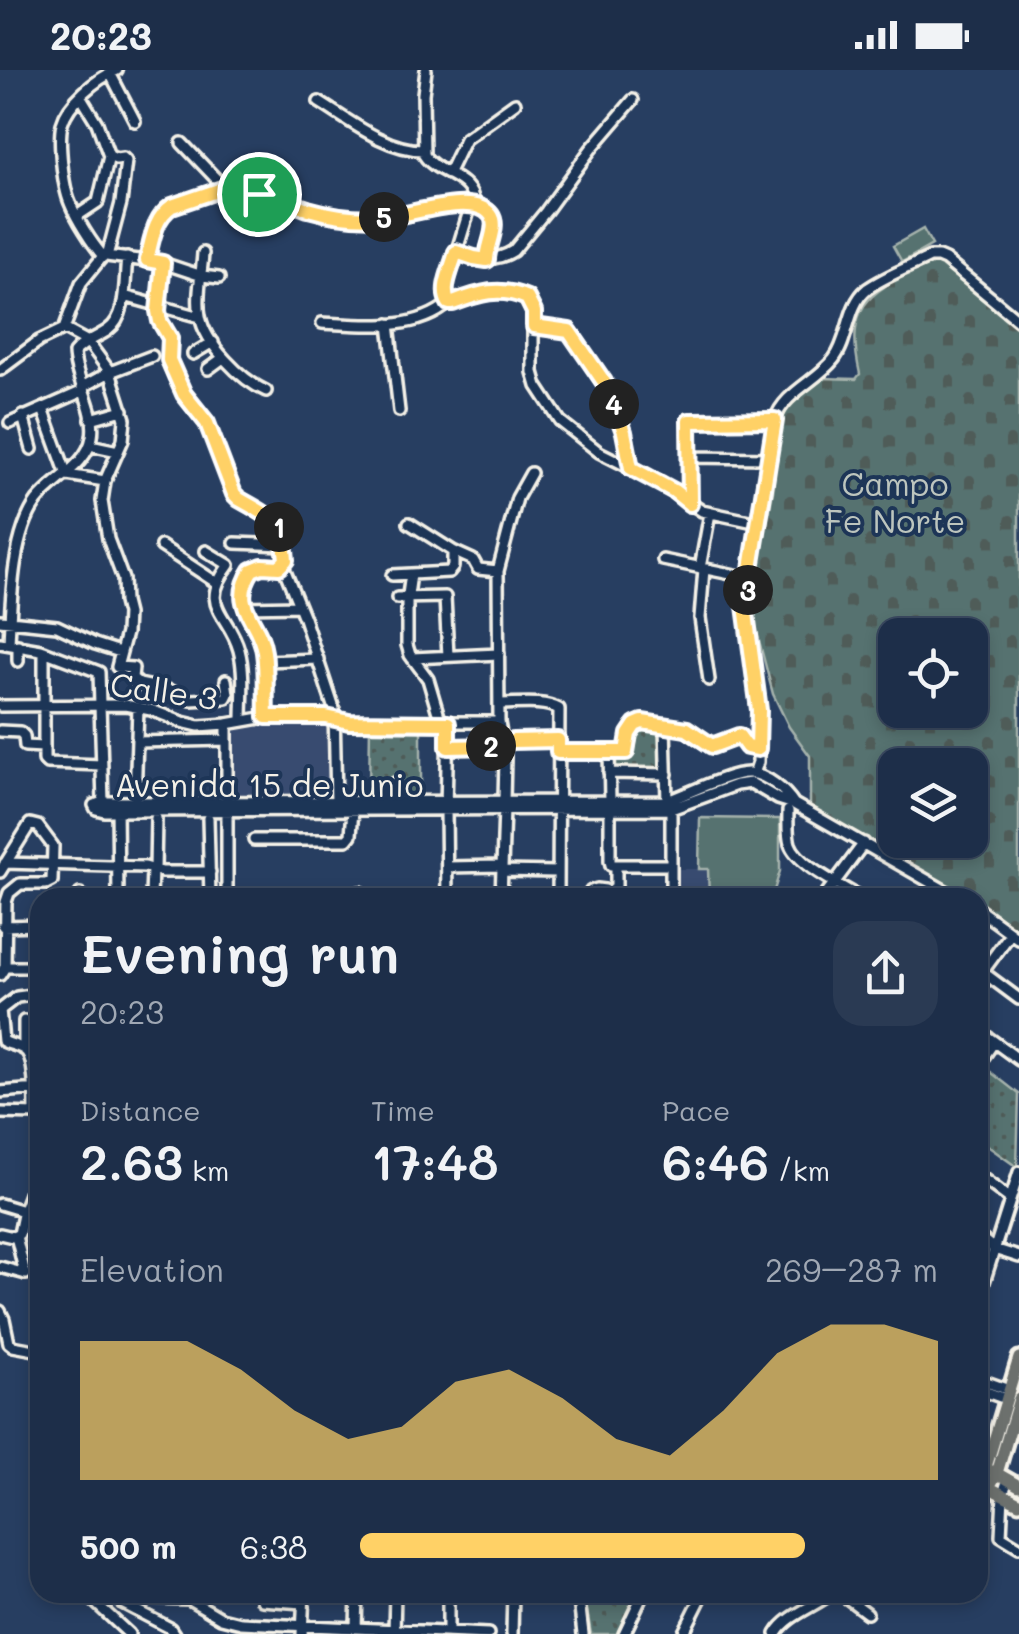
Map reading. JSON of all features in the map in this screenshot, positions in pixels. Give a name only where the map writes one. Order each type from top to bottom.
[{"type":"main road","points":[[1002,1477],[1019,1358]]},
{"type":"main road","points":[[988,1487],[1019,1503]]},
{"type":"street","points":[[426,70],[423,150],[429,162],[470,188],[473,204],[445,296],[449,303]]},
{"type":"street","points":[[105,256],[70,203],[62,124],[72,106],[114,71],[135,121]]},
{"type":"street","points":[[78,216],[98,202],[108,156],[97,123],[81,97]]},
{"type":"street","points":[[456,252],[487,260],[513,252],[633,100]]},
{"type":"street","points":[[319,102],[392,144],[423,150]]},
{"type":"street","points":[[448,174],[465,139],[515,103]]},
{"type":"street","points":[[182,143],[225,188],[270,196],[320,212],[358,218],[473,204],[488,211],[495,223],[487,260]]},
{"type":"street","points":[[0,370],[64,329],[81,283],[105,256],[121,203],[126,162],[124,158],[108,156]]},
{"type":"street","points":[[147,260],[158,218],[164,211],[225,188]]},
{"type":"street","points":[[203,253],[199,302],[203,328],[224,358],[248,381],[266,391]]},
{"type":"street","points":[[105,256],[163,263],[220,278]]},
{"type":"street","points":[[754,774],[758,762],[759,710],[745,606],[780,407],[832,361],[866,290],[930,257],[945,260],[1019,321]]},
{"type":"street","points":[[18,661],[9,644],[5,620],[26,522],[34,504],[67,475],[90,445],[91,419],[74,353],[114,326],[118,319],[127,258]]},
{"type":"street","points":[[163,263],[158,307],[160,321],[170,338],[172,368],[190,404],[207,423],[232,490],[239,499],[276,522],[286,560],[279,567]]},
{"type":"street","points":[[322,323],[389,324],[431,316],[449,303],[486,292],[511,292],[527,298],[534,312],[532,372],[560,421],[599,452],[665,486],[702,511],[759,523]]},
{"type":"street","points":[[124,296],[200,316]]},
{"type":"street","points":[[389,324],[399,411]]},
{"type":"street","points":[[534,326],[573,334],[611,396],[631,468]]},
{"type":"street","points":[[64,329],[88,342],[110,372],[125,419],[122,440],[105,481],[108,538],[123,578],[127,614],[116,667],[132,668],[139,684],[191,700],[226,698],[226,680]]},
{"type":"street","points":[[193,354],[213,342]]},
{"type":"street","points":[[10,423],[110,372],[152,356]]},
{"type":"street","points":[[208,370],[224,358]]},
{"type":"street","points":[[44,408],[67,475]]},
{"type":"street","points":[[91,419],[123,410]]},
{"type":"street","points":[[24,416],[32,448]]},
{"type":"street","points":[[690,504],[689,421],[775,420]]},
{"type":"street","points":[[90,445],[118,451]]},
{"type":"street","points":[[689,457],[770,458]]},
{"type":"street","points":[[501,888],[505,756],[499,722],[498,571],[517,498],[530,473]]},
{"type":"street","points":[[67,475],[105,481]]},
{"type":"street","points":[[709,680],[700,618],[710,513]]},
{"type":"street","points":[[409,522],[473,560],[478,569],[498,571]]},
{"type":"street","points":[[235,543],[284,546]]},
{"type":"street","points":[[250,544],[252,570],[243,593],[244,607],[264,647],[266,717]]},
{"type":"street","points":[[161,546],[216,583]]},
{"type":"street","points":[[392,575],[450,572],[453,550]]},
{"type":"street","points":[[206,551],[229,565],[216,583],[216,602],[240,653],[242,722]]},
{"type":"street","points":[[663,560],[750,578]]},
{"type":"street","points":[[252,570],[279,567],[286,573],[299,606],[334,708],[336,802]]},
{"type":"street","points":[[411,574],[402,598],[407,645],[428,679],[445,723],[448,747],[447,888]]},
{"type":"street","points":[[402,598],[446,599],[448,656]]},
{"type":"street","points":[[244,607],[299,606]]},
{"type":"street","points":[[5,620],[57,626],[120,652]]},
{"type":"street","points":[[9,644],[44,651],[100,672],[102,765],[44,760],[44,651]]},
{"type":"street","points":[[412,658],[499,654]]},
{"type":"street","points":[[264,661],[318,659]]},
{"type":"street","points":[[499,704],[556,706],[559,713],[558,888]]},
{"type":"street","name":"Calle 3","points":[[0,706],[138,707],[190,725],[266,717],[326,717],[349,722],[499,722]]},
{"type":"street","points":[[135,802],[138,707]]},
{"type":"street","points":[[558,752],[626,752],[629,734],[642,722],[687,729],[712,746],[735,736],[747,747],[758,749]]},
{"type":"street","points":[[226,888],[227,724]]},
{"type":"street","points":[[666,725],[671,888]]},
{"type":"street","points":[[0,731],[20,732],[25,746],[43,747]]},
{"type":"street","points":[[136,742],[227,740]]},
{"type":"street","points":[[448,747],[558,740]]},
{"type":"street","points":[[610,752],[612,865],[671,865]]},
{"type":"street","name":"Avenida 15 de Junio","points":[[102,765],[102,802],[94,808],[104,811],[135,802],[353,810],[446,805]]},
{"type":"street","points":[[610,773],[667,774]]},
{"type":"street","name":"Avenida 15 de Junio","points":[[669,805],[736,775],[754,774],[782,790],[791,807]]},
{"type":"street","points":[[394,783],[395,795]]},
{"type":"street","name":"Avenida 15 de Junio","points":[[117,807],[336,802],[669,805],[744,783],[864,842],[941,888]]},
{"type":"street","points":[[117,807],[118,888]]},
{"type":"street","points":[[791,807],[791,848],[805,863],[844,888]]},
{"type":"street","points":[[254,840],[347,840],[353,810]]},
{"type":"street","points":[[152,888],[156,818]]},
{"type":"street","points":[[208,818],[210,888]]},
{"type":"street","points":[[3,868],[30,824],[35,824],[53,846],[53,877],[49,883],[23,883],[9,893],[6,902],[2,971],[30,968]]},
{"type":"street","points":[[830,888],[864,842]]},
{"type":"street","points":[[3,868],[24,864],[210,872]]},
{"type":"street","points":[[23,883],[24,864]]},
{"type":"street","points":[[615,888],[616,866]]},
{"type":"street","points":[[447,867],[558,872]]},
{"type":"street","points":[[988,916],[1015,936],[988,964]]},
{"type":"street","points":[[2,926],[30,925]]},
{"type":"street","points":[[988,979],[1019,999]]},
{"type":"street","points":[[30,995],[18,997],[0,1010],[3,1041],[24,1049],[30,1059]]},
{"type":"street","points":[[24,1021],[24,1049]]},
{"type":"street","points":[[988,1038],[1019,1060]]},
{"type":"street","points":[[988,1051],[994,1042]]},
{"type":"street","points":[[24,1049],[30,1046]]},
{"type":"street","points":[[0,1092],[30,1090]]},
{"type":"street","points":[[0,1113],[30,1114]]},
{"type":"street","points":[[988,1268],[1019,1172]]},
{"type":"street","points":[[988,1184],[1010,1200]]},
{"type":"street","points":[[0,1234],[20,1234],[30,1194]]},
{"type":"street","points":[[0,1204],[30,1213]]},
{"type":"street","points":[[0,1268],[26,1274],[16,1236]]},
{"type":"street","points":[[988,1244],[1019,1257]]},
{"type":"street","points":[[0,1311],[9,1343],[30,1348]]},
{"type":"street","points":[[988,1384],[1012,1396]]},
{"type":"street","points":[[1002,1477],[1001,1536],[1019,1547]]},
{"type":"street","points":[[96,1603],[129,1634]]},
{"type":"street","points":[[122,1603],[170,1628],[174,1634]]},
{"type":"street","points":[[196,1603],[232,1622],[302,1630],[356,1628],[488,1634]]},
{"type":"street","points":[[302,1630],[304,1603]]},
{"type":"street","points":[[356,1628],[357,1603]]},
{"type":"street","points":[[394,1632],[395,1603]]},
{"type":"street","points":[[448,1603],[448,1632]]},
{"type":"street","points":[[512,1634],[513,1603]]},
{"type":"street","points":[[579,1603],[583,1634]]},
{"type":"street","points":[[624,1634],[639,1603]]},
{"type":"street","points":[[683,1634],[698,1603]]},
{"type":"street","points":[[776,1634],[788,1620],[818,1603]]},
{"type":"street","points":[[852,1603],[867,1614]]},
{"type":"shaded area","points":[[268,721],[331,722],[331,795],[231,796],[230,728]]},
{"type":"shaded area","points":[[677,869],[708,869],[709,888],[677,888]]},
{"type":"green space","points":[[923,229],[932,245],[902,262],[893,246]]},
{"type":"green space","name":"Campo Fe Norte","points":[[933,260],[940,261],[1019,326],[1019,932],[988,911],[988,888],[952,888],[899,858],[988,858],[988,748],[878,748],[878,846],[810,808],[810,756],[789,727],[773,694],[751,610],[773,491],[779,429],[787,408],[821,378],[856,379],[860,374],[856,329],[868,300]]},
{"type":"green space","points":[[370,723],[421,724],[421,795],[369,795]]},
{"type":"green space","points":[[635,727],[663,728],[664,770],[613,771],[613,754],[629,754],[630,735]]},
{"type":"green space","points":[[700,818],[780,819],[780,871],[775,888],[709,888],[708,869],[699,869]]},
{"type":"green space","points":[[988,1070],[1019,1094],[1017,1167],[988,1146]]},
{"type":"green space","points":[[586,1603],[633,1603],[619,1634],[591,1634]]},
{"type":"route","points":[[225,188],[259,194],[320,212],[358,218],[458,204],[473,204],[488,211],[495,227],[487,260],[456,252],[446,299],[453,303],[486,292],[511,292],[527,298],[534,312],[534,326],[573,334],[611,396],[631,468],[690,504],[689,421],[775,420],[745,606],[759,710],[758,749],[744,745],[739,736],[712,746],[687,729],[642,722],[629,734],[626,752],[558,752],[558,740],[448,747],[448,723],[266,717],[264,647],[244,607],[243,593],[252,570],[279,567],[286,560],[283,539],[276,522],[234,494],[207,423],[179,385],[169,360],[170,338],[158,316],[163,263],[147,260],[158,218],[172,206],[225,188]]}]
